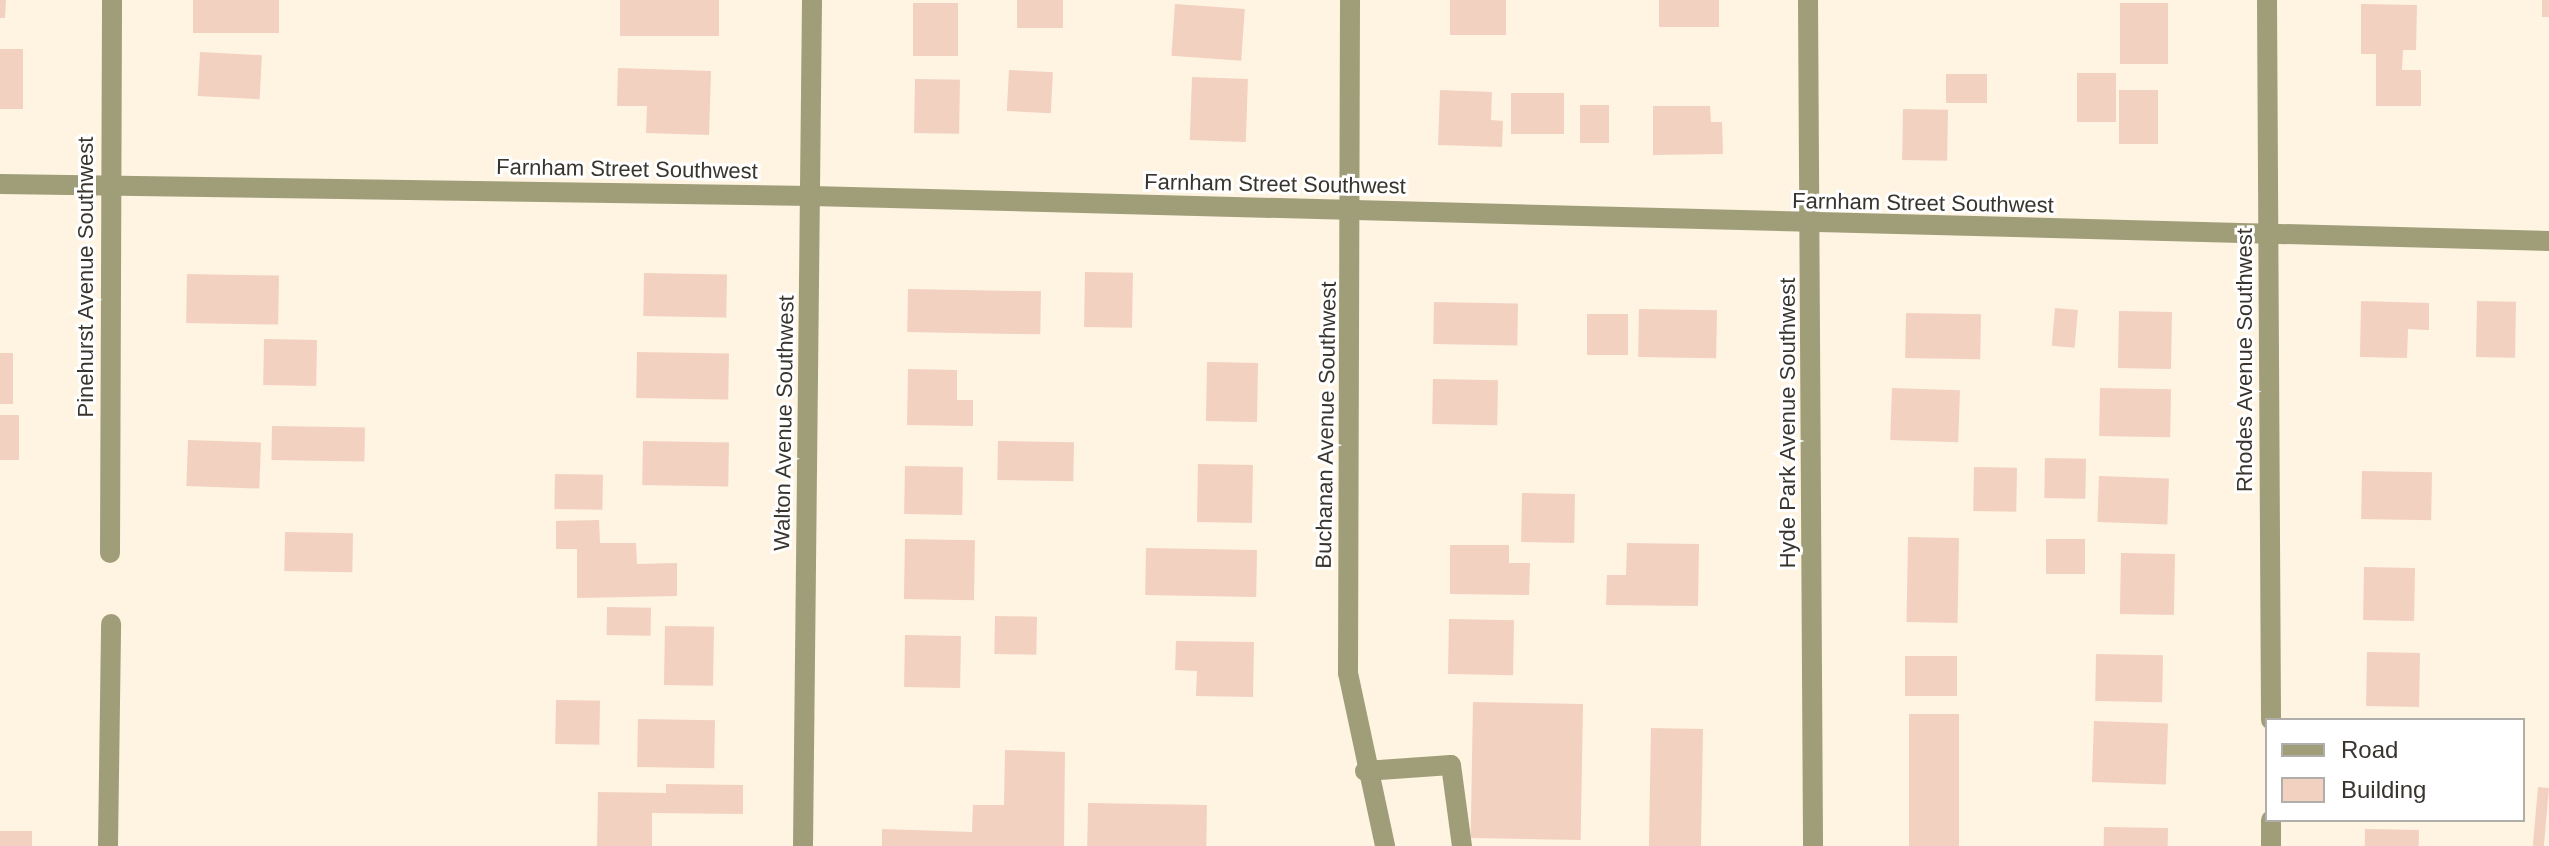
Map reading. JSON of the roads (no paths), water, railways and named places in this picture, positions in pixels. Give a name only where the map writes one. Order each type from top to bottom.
[{"type":"street","name":"Pinehurst Avenue Southwest","points":[[110,553],[112,0]]},
{"type":"street","name":"Walton Avenue Southwest","points":[[803,846],[812,0]]},
{"type":"street","name":"Buchanan Avenue Southwest","points":[[1350,0],[1353,210],[1348,673],[1365,771],[1385,846]]},
{"type":"street","name":"Hyde Park Avenue Southwest","points":[[1808,0],[1812,225],[1813,846]]},
{"type":"street","name":"Rhodes Avenue Southwest","points":[[2267,0],[2271,718]]},
{"type":"street","name":"Farnham Street Southwest","points":[[0,184],[811,196],[1812,225],[2549,241]]},
{"type":"street","points":[[108,846],[111,624]]},
{"type":"street","points":[[1365,771],[1451,765],[1462,846]]},
{"type":"street","points":[[2271,822],[2271,846]]}]
